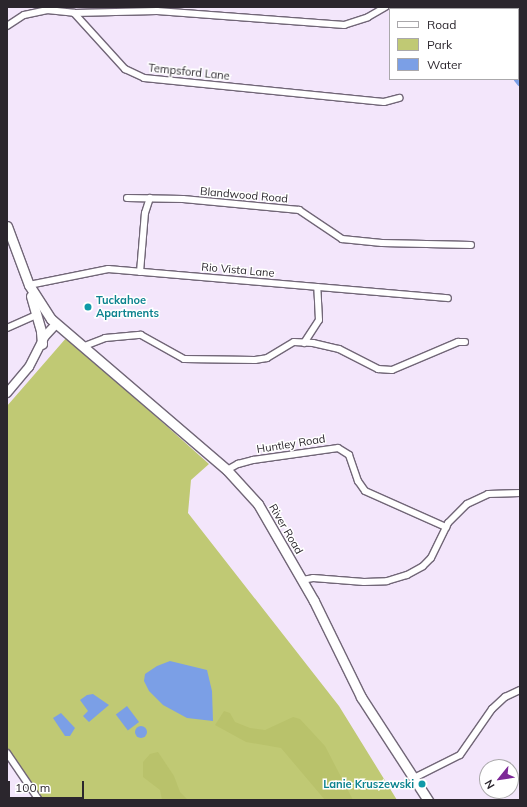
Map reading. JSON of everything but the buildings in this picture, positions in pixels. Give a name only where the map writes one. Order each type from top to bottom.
[{"type":"main road","points":[[7,226],[29,285],[36,315],[42,332],[42,344]]},
{"type":"main road","name":"River Road","points":[[29,285],[39,304],[56,324],[227,470],[258,504],[302,580],[361,696],[428,800]]},
{"type":"main road","points":[[7,393],[29,367],[42,344],[56,324]]},
{"type":"street","points":[[7,26],[24,15],[47,10],[74,13],[157,11],[344,25],[368,17],[385,7]]},
{"type":"street","name":"Tempsford Lane","points":[[74,13],[125,68],[136,76],[384,102],[399,98]]},
{"type":"street","name":"Blandwood Road","points":[[127,198],[150,198],[299,210],[342,239],[382,243],[471,245]]},
{"type":"street","points":[[140,272],[145,213],[150,198]]},
{"type":"street","name":"Rio Vista Lane","points":[[29,285],[108,269],[448,298]]},
{"type":"street","points":[[304,343],[319,320],[317,287]]},
{"type":"street","points":[[7,328],[36,315]]},
{"type":"street","points":[[82,347],[105,338],[141,335],[184,359],[255,360],[267,358],[294,342],[339,349],[378,369],[392,370],[458,342],[465,342]]},
{"type":"street","name":"Huntley Road","points":[[227,470],[241,462],[311,450],[338,448],[349,455],[358,481],[365,490],[446,527]]},
{"type":"street","points":[[302,580],[313,578],[364,582],[387,581],[407,575],[423,566],[431,558],[446,527],[456,513],[479,498],[496,492],[520,493]]},
{"type":"street","points":[[414,778],[460,755],[492,709],[505,698],[520,690]]},
{"type":"street","points":[[7,753],[39,800]]},
{"type":"green space","points":[[67,337],[209,464],[191,480],[188,513],[339,706],[397,800],[41,800],[7,748],[7,406]]},
{"type":"green space","points":[[224,711],[230,713],[235,722],[250,728],[265,730],[293,717],[300,719],[325,746],[353,800],[325,800],[281,748],[246,742],[215,725]]},
{"type":"green space","points":[[158,752],[174,776],[180,792],[188,800],[162,800],[160,790],[143,777],[143,762],[150,754]]},
{"type":"water","points":[[170,661],[207,670],[212,691],[213,721],[187,718],[163,705],[149,691],[144,681],[145,674],[157,666]]},
{"type":"water","points":[[93,694],[109,705],[89,722],[83,716],[88,711],[80,700],[87,695]]},
{"type":"water","points":[[127,706],[139,722],[128,730],[116,714]]},
{"type":"water","points":[[61,713],[75,728],[70,736],[65,736],[53,718]]},
{"type":"water","points":[[141,726],[145,728],[147,732],[145,736],[141,738],[137,736],[135,732],[137,728]]},
{"type":"place","name":"Tuckahoe Apartments","points":[[88,307]]},
{"type":"place","name":"Lanie Kruszewski","points":[[422,784]]}]
